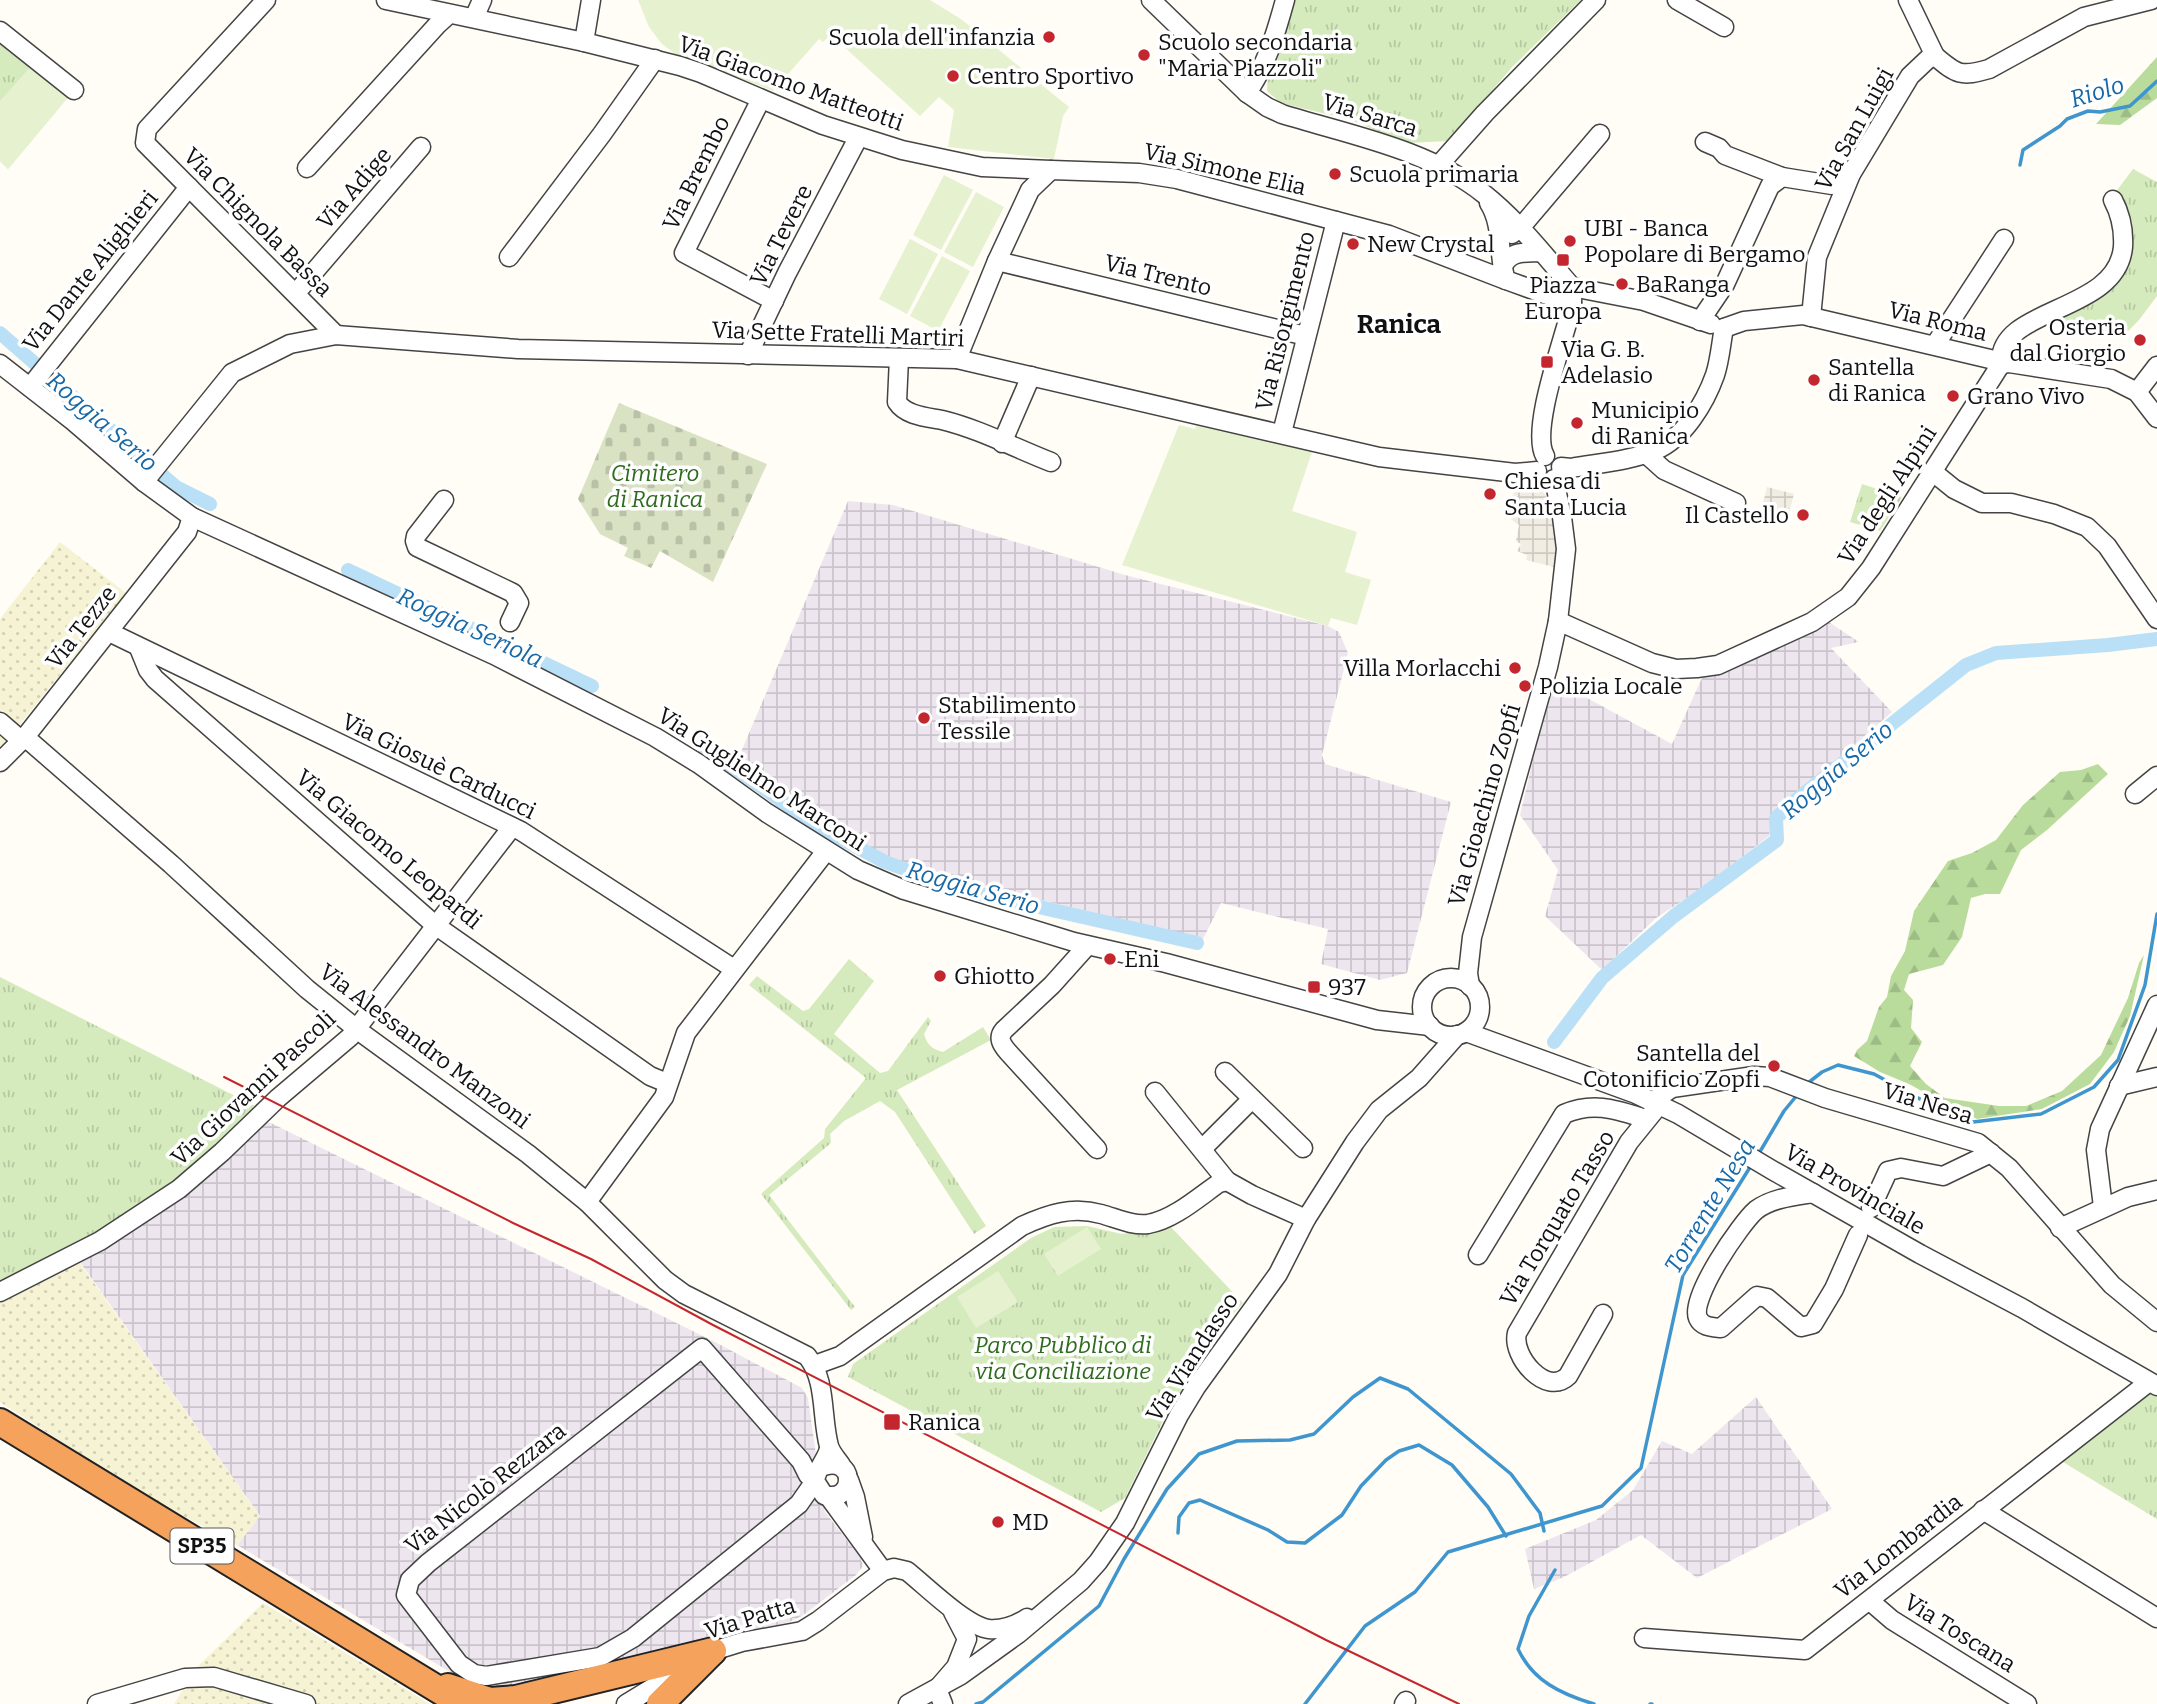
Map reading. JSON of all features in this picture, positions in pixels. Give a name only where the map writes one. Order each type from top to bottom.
[{"type":"highway","name":"SP35","points":[[0,1423],[462,1704]]},
{"type":"highway","points":[[404,1669],[462,1693],[490,1701],[516,1699],[713,1651]]},
{"type":"highway","points":[[660,1704],[713,1651]]},
{"type":"street","name":"Via Chignola Bassa","points":[[266,0],[147,129],[145,143],[336,335]]},
{"type":"street","name":"Via Giacomo Matteotti","points":[[386,0],[655,59],[701,73],[858,138],[1024,178],[1030,190]]},
{"type":"street","points":[[474,18],[482,0]]},
{"type":"street","points":[[584,43],[591,0]]},
{"type":"street","name":"Via Sarca","points":[[1151,0],[1247,93],[1267,107],[1410,153],[1439,165],[1483,193]]},
{"type":"street","points":[[1247,93],[1261,74],[1285,0]]},
{"type":"street","points":[[1439,165],[1485,113],[1596,0]]},
{"type":"street","points":[[1677,0],[1724,27]]},
{"type":"street","points":[[1908,0],[1936,57],[1962,75],[1989,68],[2084,17],[2151,0]]},
{"type":"street","points":[[307,168],[449,14]]},
{"type":"street","points":[[0,31],[74,90]]},
{"type":"street","name":"Via San Luigi","points":[[1811,317],[1817,257],[1851,174],[1910,76],[1928,60],[1936,57]]},
{"type":"street","points":[[509,257],[655,59]]},
{"type":"street","name":"Via Brembo","points":[[761,99],[684,253],[774,301]]},
{"type":"street","points":[[1501,241],[1521,227],[1600,134]]},
{"type":"street","name":"Via Tevere","points":[[748,355],[858,138]]},
{"type":"street","points":[[1705,142],[1720,148],[1725,155],[1782,177],[1832,185],[1842,182],[1851,174]]},
{"type":"street","name":"Via Adige","points":[[296,293],[421,147]]},
{"type":"street","name":"Via Giacomo Matteotti","points":[[982,167],[1051,170]]},
{"type":"street","points":[[957,359],[1030,190],[1051,170]]},
{"type":"street","name":"Via Simone Elia","points":[[1051,170],[1139,173],[1177,179],[1390,235],[1504,274]]},
{"type":"street","points":[[1700,321],[1725,284],[1770,187],[1782,177]]},
{"type":"street","points":[[1832,185],[1840,202]]},
{"type":"street","name":"Via Dante Alighieri","points":[[30,387],[189,187]]},
{"type":"street","points":[[1483,193],[1521,227],[1572,296]]},
{"type":"street","points":[[1483,193],[1497,221],[1504,274]]},
{"type":"street","name":"Via degli Alpini","points":[[1558,621],[1653,663],[1676,668],[1697,668],[1718,665],[1812,622],[1848,597],[1871,568],[2001,364],[2001,350],[2019,328],[2081,299],[2113,273],[2120,262],[2123,240],[2119,212],[2113,200]]},
{"type":"street","name":"Via Risorgimento","points":[[1282,433],[1336,221]]},
{"type":"street","points":[[1935,345],[2004,239]]},
{"type":"street","points":[[1504,274],[1507,258],[1514,253],[1541,251]]},
{"type":"street","name":"Via Trento","points":[[998,261],[1306,336]]},
{"type":"street","points":[[1504,274],[1572,296],[1644,301],[1724,328]]},
{"type":"street","name":"Via Gioachino Zopfi","points":[[1450,978],[1457,970],[1472,937],[1548,667],[1558,621],[1566,549],[1562,517],[1541,441],[1541,431],[1557,351],[1572,296]]},
{"type":"street","name":"Via Roma","points":[[1724,328],[1744,321],[1803,315],[1935,345],[2001,364],[2110,379],[2137,392]]},
{"type":"street","name":"Via Sette Fratelli Martiri","points":[[153,471],[232,373],[290,344],[336,335],[518,349],[957,359],[1379,457],[1515,473],[1571,468],[1658,449],[1678,435],[1703,402],[1715,374],[1724,328]]},
{"type":"street","points":[[899,358],[897,402],[901,408],[950,422],[1051,462]]},
{"type":"street","name":"Via Guglielmo Marconi","points":[[0,364],[153,471],[192,517],[290,564],[496,650],[655,737],[858,870],[904,890],[1087,946],[1166,963],[1377,1020],[1448,1032]]},
{"type":"street","points":[[2157,366],[2137,392],[2157,418]]},
{"type":"street","points":[[1002,443],[1031,376]]},
{"type":"street","points":[[1645,453],[1664,470],[1736,503]]},
{"type":"street","points":[[1933,472],[1954,489],[1982,503],[2011,503],[2054,514],[2087,527],[2107,546],[2157,619]]},
{"type":"street","points":[[444,500],[416,536],[417,547],[513,593],[519,603],[510,622]]},
{"type":"street","name":"Via Tezze","points":[[0,762],[24,739],[110,632],[187,532],[192,517]]},
{"type":"street","name":"Via Giosuè Carducci","points":[[110,632],[512,827],[734,969]]},
{"type":"street","name":"Via Giacomo Leopardi","points":[[139,648],[155,679],[435,925],[650,1076],[667,1083]]},
{"type":"street","name":"Via Alessandro Manzoni","points":[[0,722],[24,739],[171,864],[307,989],[355,1028],[528,1154],[587,1202],[665,1280],[684,1294],[807,1356],[814,1365]]},
{"type":"street","points":[[2135,794],[2157,776]]},
{"type":"street","name":"Via Giovanni Pascoli","points":[[0,1292],[100,1241],[179,1189],[349,1037],[512,827]]},
{"type":"street","points":[[587,1202],[664,1097],[686,1033],[826,851]]},
{"type":"street","name":"Via Gioachino Zopfi","points":[[1471,986],[1468,974],[1472,937]]},
{"type":"street","points":[[1087,946],[1052,985],[1004,1030],[1001,1044],[1097,1149]]},
{"type":"street","points":[[1450,978],[1459,979],[1471,986],[1478,996],[1480,1011],[1476,1022],[1448,1032],[1423,1014],[1424,997],[1432,986],[1450,978]]},
{"type":"street","points":[[1392,1021],[1423,1005]]},
{"type":"street","points":[[2103,1208],[2096,1150],[2100,1129],[2157,1005]]},
{"type":"street","name":"Via Provinciale","points":[[1480,1011],[1498,1033],[1522,1051]]},
{"type":"street","name":"Via Provinciale","points":[[1448,1032],[1522,1051],[1656,1103],[2153,1384]]},
{"type":"street","name":"Via Viandasso","points":[[908,1704],[940,1696],[1061,1600],[1081,1581],[1116,1538],[1180,1415],[1213,1363],[1278,1273],[1306,1219],[1379,1110],[1419,1078],[1437,1059],[1448,1032]]},
{"type":"street","points":[[1225,1072],[1303,1148]]},
{"type":"street","name":"Via Nesa","points":[[1656,1103],[1672,1088],[1754,1076],[1770,1077],[1816,1095],[1978,1143],[2009,1168],[2112,1286],[2157,1322]]},
{"type":"street","points":[[2119,1086],[2157,1077]]},
{"type":"street","points":[[1155,1092],[1227,1181],[1306,1219]]},
{"type":"street","points":[[1202,1149],[1252,1099]]},
{"type":"street","name":"Via Torquato Tasso","points":[[1603,1314],[1567,1376],[1555,1384],[1544,1381],[1527,1364],[1518,1350],[1515,1340],[1517,1333],[1629,1142],[1656,1103]]},
{"type":"street","points":[[1478,1255],[1564,1114],[1587,1106],[1646,1119]]},
{"type":"street","points":[[1871,1208],[1888,1171],[1901,1168],[1943,1176],[1991,1153]]},
{"type":"street","points":[[865,1544],[845,1473],[830,1448],[814,1365],[840,1356],[1002,1240],[1041,1217],[1067,1210],[1083,1210],[1137,1224],[1150,1224],[1227,1181]]},
{"type":"street","points":[[2060,1228],[2128,1197],[2157,1190]]},
{"type":"street","points":[[1813,1193],[1769,1203],[1751,1216],[1708,1277],[1697,1311],[1698,1318],[1707,1327],[1721,1328],[1757,1296],[1767,1298],[1801,1327],[1813,1324],[1834,1289],[1858,1235]]},
{"type":"street","name":"Via Nicolò Rezzara","points":[[702,1348],[801,1461],[808,1475],[821,1482],[812,1498],[799,1504],[633,1638],[600,1657],[486,1676],[474,1674],[459,1664],[406,1595],[410,1580],[428,1563],[702,1348]]},
{"type":"street","name":"Via Lombardia","points":[[1644,1638],[1805,1650],[1983,1510],[2153,1384]]},
{"type":"street","points":[[830,1448],[821,1482],[883,1571],[894,1568],[907,1571],[947,1604],[970,1631],[985,1642],[989,1656]]},
{"type":"street","points":[[821,1482],[833,1463],[845,1473]]},
{"type":"street","points":[[821,1482],[837,1496],[844,1492],[845,1473]]},
{"type":"street","points":[[1983,1510],[2157,1618]]},
{"type":"street","name":"Via Patta","points":[[626,1704],[713,1651],[741,1642],[802,1631],[883,1571]]},
{"type":"street","points":[[970,1631],[1004,1628],[1020,1623],[1061,1600]]},
{"type":"street","name":"Via Toscana","points":[[1870,1601],[1892,1620],[2027,1704]]},
{"type":"street","points":[[940,1696],[956,1667],[970,1631]]},
{"type":"street","points":[[97,1704],[185,1678],[214,1677],[306,1704]]},
{"type":"shaded area","points":[[1521,481],[1543,492],[1558,516],[1558,568],[1526,560],[1527,555],[1517,551],[1521,544],[1516,541],[1519,525],[1502,513]]},
{"type":"shaded area","points":[[1767,487],[1794,494],[1786,524],[1759,518]]},
{"type":"shaded area","points":[[848,501],[893,505],[1125,575],[1328,626],[1339,632],[1348,653],[1322,755],[1325,764],[1451,802],[1407,973],[1380,980],[1321,964],[1328,929],[1221,903],[1203,939],[999,890],[886,858],[738,759]]},
{"type":"shaded area","points":[[60,542],[126,593],[0,749],[0,619]]},
{"type":"shaded area","points":[[1812,611],[1859,642],[1831,648],[1892,712],[1772,816],[1769,836],[1705,886],[1656,918],[1602,970],[1545,916],[1558,870],[1520,815],[1552,679],[1672,744],[1701,680],[1715,658]]},
{"type":"shaded area","points":[[246,1120],[271,1123],[715,1342],[802,1388],[808,1398],[819,1489],[825,1512],[860,1557],[863,1566],[856,1575],[802,1616],[789,1622],[609,1667],[482,1691],[237,1545],[260,1516],[70,1248],[142,1205]]},
{"type":"shaded area","points":[[79,1262],[260,1516],[237,1545],[138,1491],[0,1402],[0,1303]]},
{"type":"shaded area","points":[[1756,1397],[1832,1509],[1697,1578],[1641,1535],[1564,1577],[1534,1589],[1525,1549],[1596,1520],[1633,1490],[1662,1441],[1692,1454]]},
{"type":"shaded area","points":[[263,1603],[430,1704],[174,1704],[197,1667]]},
{"type":"green space","name":"Centro Sportivo","points":[[638,0],[930,0],[961,19],[1069,107],[1063,116],[1054,159],[948,147],[954,110],[939,97],[920,116],[831,35],[823,42],[819,39],[773,91],[675,54],[661,43],[649,27]]},
{"type":"green space","points":[[1293,0],[1581,0],[1513,66],[1449,141],[1406,143],[1351,120],[1281,103],[1267,91],[1268,69]]},
{"type":"green space","points":[[0,41],[69,96],[8,169],[0,161]]},
{"type":"green space","points":[[2157,57],[2157,98],[2120,125],[2096,124]]},
{"type":"green space","points":[[31,66],[69,96],[8,169],[0,161],[0,101]]},
{"type":"green space","points":[[2133,169],[2157,182],[2157,296],[2124,335],[2111,335],[2059,324],[2059,315],[2122,267],[2115,193]]},
{"type":"green space","points":[[944,175],[973,190],[941,250],[913,235]]},
{"type":"green space","points":[[976,192],[1004,207],[973,267],[944,252]]},
{"type":"green space","points":[[910,239],[938,254],[907,314],[879,299]]},
{"type":"green space","points":[[942,256],[970,271],[938,331],[910,316]]},
{"type":"green space","name":"Cimitero di Ranica","points":[[619,403],[767,464],[713,582],[660,551],[651,568],[624,556],[628,548],[600,534],[578,499]]},
{"type":"green space","points":[[1198,420],[1313,449],[1292,511],[1357,532],[1345,572],[1371,580],[1357,625],[1331,618],[1328,626],[1122,565],[1179,425],[1195,429]]},
{"type":"green space","points":[[1862,484],[1902,497],[1880,531],[1850,522]]},
{"type":"green space","points":[[2098,764],[2108,774],[2021,850],[2000,894],[1971,898],[1962,937],[1943,965],[1909,974],[1904,990],[1913,1000],[1911,1028],[1922,1042],[1910,1066],[1926,1084],[1945,1098],[1999,1106],[2026,1106],[2062,1091],[2101,1055],[2128,998],[2144,955],[2130,1016],[2114,1052],[2090,1084],[2042,1109],[1977,1119],[1880,1072],[1854,1056],[1867,1041],[1879,1007],[1887,997],[1891,976],[1905,951],[1914,911],[1948,861],[1972,853],[1996,840],[2023,805],[2060,772],[2081,770]]},
{"type":"green space","points":[[849,959],[874,981],[834,1034],[880,1073],[888,1071],[928,1017],[931,1021],[924,1034],[925,1038],[930,1046],[939,1051],[943,1052],[983,1027],[991,1040],[897,1090],[986,1226],[974,1234],[895,1112],[880,1101],[844,1121],[830,1134],[831,1143],[769,1195],[855,1307],[851,1310],[761,1194],[824,1138],[825,1129],[866,1078],[749,985],[757,976],[803,1011],[809,1009]]},
{"type":"green space","points":[[0,977],[255,1106],[246,1120],[176,1181],[142,1205],[70,1248],[0,1284]]},
{"type":"green space","name":"Parco Pubblico di via Conciliazione","points":[[1169,1225],[1243,1303],[1218,1331],[1165,1417],[1125,1498],[1101,1512],[848,1377],[853,1364],[1031,1238],[1054,1227],[1087,1226],[1122,1234]]},
{"type":"green space","points":[[1087,1227],[1101,1249],[1058,1276],[1044,1254]]},
{"type":"green space","points":[[998,1271],[1018,1302],[976,1328],[957,1297]]},
{"type":"green space","points":[[2151,1394],[2157,1396],[2157,1519],[2058,1459],[2143,1397]]},
{"type":"waterway","name":"Riolo","points":[[2020,165],[2023,150],[2067,119],[2088,111],[2100,112],[2130,106],[2157,81]]},
{"type":"waterway","name":"Roggia Serio","points":[[0,333],[176,487],[210,504]]},
{"type":"waterway","name":"Roggia Seriola","points":[[348,570],[592,686]]},
{"type":"waterway","name":"Roggia Serio","points":[[1554,1042],[1602,978],[1674,916],[1777,840],[1776,818],[1791,804],[1966,665],[1996,653],[2157,639]]},
{"type":"waterway","name":"Roggia Serio","points":[[698,742],[814,824],[885,862],[960,889],[1197,943]]},
{"type":"waterway","name":"Torrente Nesa","points":[[1808,1083],[1822,1072],[1838,1065],[1874,1074],[1933,1106],[1973,1122],[2041,1114],[2094,1087],[2118,1060],[2145,985],[2157,914]]},
{"type":"waterway","name":"Torrente Nesa","points":[[1758,1155],[1784,1111],[1798,1094]]},
{"type":"waterway","name":"Torrente Nesa","points":[[1305,1704],[1365,1626],[1415,1592],[1448,1552],[1602,1506],[1641,1468],[1683,1275],[1752,1164]]},
{"type":"waterway","points":[[976,1704],[983,1702],[1099,1606],[1167,1489],[1199,1454],[1237,1441],[1290,1440],[1314,1434],[1353,1397],[1380,1378],[1408,1389],[1511,1474],[1540,1513],[1544,1531]]},
{"type":"waterway","points":[[1178,1533],[1179,1517],[1189,1503],[1200,1500],[1268,1530],[1287,1542],[1305,1543],[1342,1515],[1361,1486],[1386,1460],[1399,1451],[1419,1445],[1452,1465],[1488,1507],[1506,1536]]},
{"type":"waterway","points":[[1555,1570],[1529,1616],[1518,1649],[1532,1670],[1549,1685],[1594,1704]]},
{"type":"tram line","points":[[224,1077],[513,1223],[591,1259],[713,1325],[1326,1640],[1459,1704]]},
{"type":"place","name":"Scuola dell'infanzia","points":[[1049,37]]},
{"type":"place","name":"Scuolo secondaria \"Maria Piazzoli\"","points":[[1144,55]]},
{"type":"place","name":"Centro Sportivo","points":[[953,76]]},
{"type":"place","name":"Scuola primaria","points":[[1335,174]]},
{"type":"place","name":"UBI - Banca Popolare di Bergamo","points":[[1570,241]]},
{"type":"place","name":"New Crystal","points":[[1353,244]]},
{"type":"place","name":"Piazza Europa","points":[[1563,260]]},
{"type":"place","name":"BaRanga","points":[[1622,284]]},
{"type":"place","name":"Osteria dal Giorgio","points":[[2140,340]]},
{"type":"place","name":"Via G. B. Adelasio","points":[[1547,362]]},
{"type":"place","name":"Santella di Ranica","points":[[1814,380]]},
{"type":"place","name":"Grano Vivo","points":[[1953,396]]},
{"type":"place","name":"Municipio di Ranica","points":[[1577,423]]},
{"type":"place","name":"Chiesa di Santa Lucia","points":[[1490,494]]},
{"type":"place","name":"Il Castello","points":[[1803,515]]},
{"type":"place","name":"Villa Morlacchi","points":[[1515,668]]},
{"type":"place","name":"Polizia Locale","points":[[1525,686]]},
{"type":"place","name":"Stabilimento Tessile","points":[[924,718]]},
{"type":"place","name":"Eni","points":[[1110,959]]},
{"type":"place","name":"Ghiotto","points":[[940,976]]},
{"type":"place","name":"937","points":[[1314,987]]},
{"type":"place","name":"Santella del Cotonificio Zopfi","points":[[1774,1066]]},
{"type":"place","name":"Ranica","points":[[892,1422]]},
{"type":"place","name":"MD","points":[[998,1522]]},
{"type":"district","name":"Ranica","points":[[1399,324]]}]
